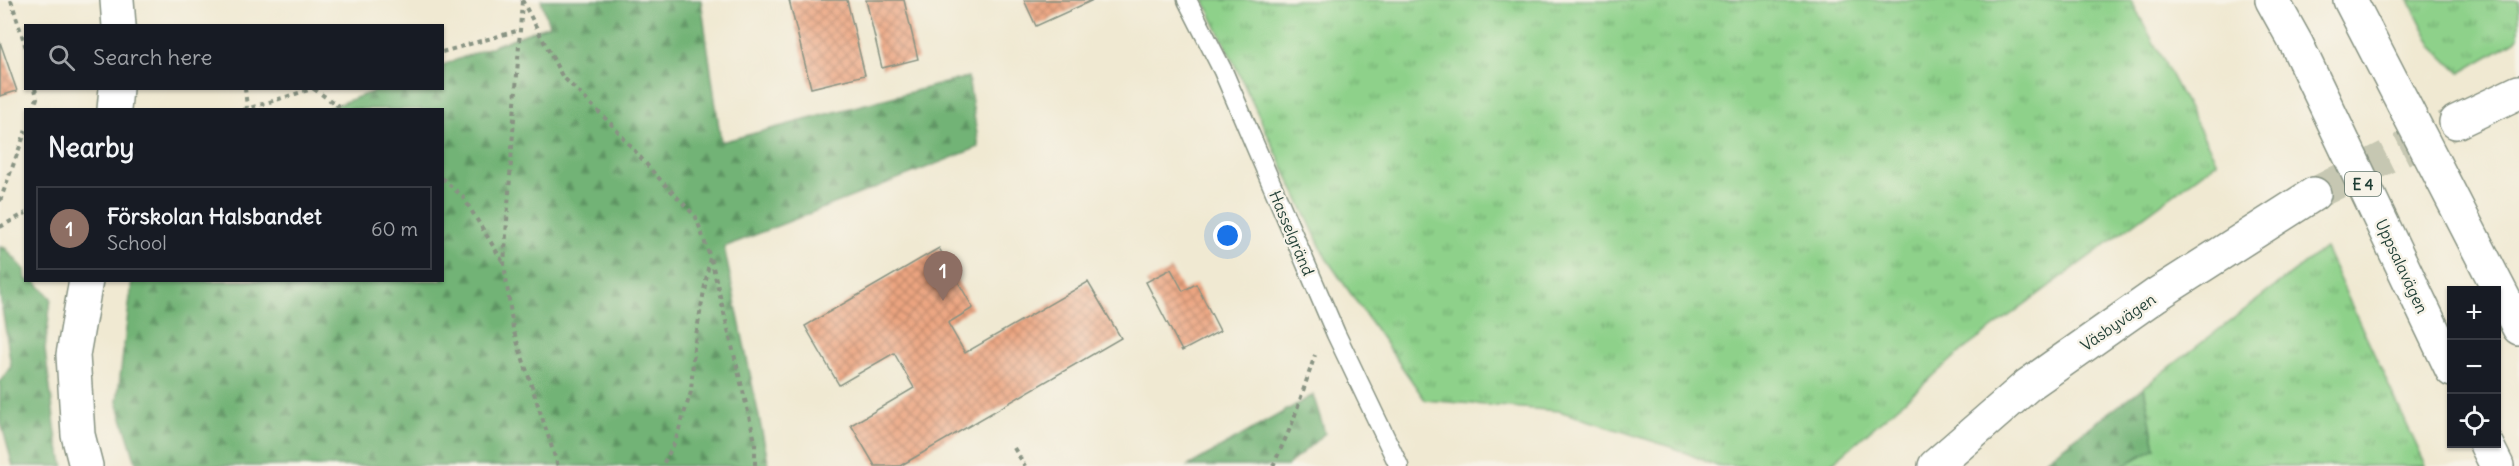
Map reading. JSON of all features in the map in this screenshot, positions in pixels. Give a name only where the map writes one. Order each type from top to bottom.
[{"type":"main road","points":[[117,0],[119,24]]},
{"type":"main road","name":"Uppsalavägen","points":[[2272,0],[2297,45],[2447,362]]},
{"type":"main road","points":[[2350,0],[2519,328]]},
{"type":"main road","points":[[114,108],[116,90]]},
{"type":"main road","points":[[2456,122],[2519,92]]},
{"type":"main road","name":"Väsbyvägen","points":[[1935,466],[2028,386],[2156,295],[2314,194]]},
{"type":"main road","points":[[86,282],[72,355],[78,435],[86,466]]},
{"type":"main road","points":[[2489,448],[2497,466]]},
{"type":"lane","name":"Hasselgränd","points":[[1187,0],[1223,71],[1335,334],[1399,466]]},
{"type":"path","points":[[11,0],[24,42]]},
{"type":"path","points":[[522,0],[504,264],[513,329],[558,466]]},
{"type":"path","points":[[522,0],[562,76],[614,127],[696,217],[710,256],[755,441],[755,466]]},
{"type":"path","points":[[444,51],[520,30]]},
{"type":"path","points":[[34,108],[37,98],[35,90]]},
{"type":"path","points":[[245,90],[245,108]]},
{"type":"path","points":[[248,108],[311,90]]},
{"type":"path","points":[[315,90],[341,108]]},
{"type":"path","points":[[0,201],[24,135]]},
{"type":"path","points":[[444,180],[463,197],[504,264]]},
{"type":"path","points":[[0,227],[24,214]]},
{"type":"path","points":[[662,466],[675,442],[691,392],[694,347],[710,256]]},
{"type":"path","points":[[1273,466],[1292,424],[1315,353]]},
{"type":"path","points":[[1014,448],[1024,466]]},
{"type":"green space","points":[[541,0],[701,0],[721,142],[968,77],[979,147],[724,247],[769,466],[137,466],[117,402],[132,282],[444,282],[444,108],[328,108],[377,90],[444,90],[444,65],[549,25]]},
{"type":"green space","points":[[1204,0],[2131,0],[2217,162],[1963,350],[1829,466],[1717,466],[1674,448],[1559,411],[1425,400],[1326,258]]},
{"type":"green space","points":[[2409,0],[2519,0],[2519,36],[2515,41],[2460,73],[2433,47]]},
{"type":"green space","points":[[0,247],[5,248],[24,269],[24,282],[36,282],[51,298],[45,350],[57,441],[64,466],[13,466],[0,419],[0,382],[11,366],[0,294]]},
{"type":"green space","points":[[2325,248],[2426,466],[2122,466],[2155,448],[2144,387]]},
{"type":"green space","points":[[2144,387],[2155,448],[2122,466],[2037,466]]},
{"type":"green space","points":[[1313,395],[1325,433],[1287,466],[1188,466]]},
{"type":"building","points":[[789,0],[847,0],[865,75],[811,88]]},
{"type":"building","points":[[866,0],[904,0],[918,59],[882,68]]},
{"type":"building","points":[[1024,0],[1093,0],[1036,26]]},
{"type":"building","points":[[0,42],[17,91],[0,96]]},
{"type":"building","points":[[939,248],[973,308],[948,323],[965,353],[1088,282],[1121,338],[900,466],[875,466],[851,425],[914,388],[894,353],[839,385],[805,326]]},
{"type":"building","points":[[1171,269],[1183,291],[1196,284],[1220,331],[1182,351],[1146,282]]},
{"type":"tunnel","points":[[2314,194],[2456,122]]},
{"type":"place","name":"Förskolan Halsbandet","points":[[943,301]]}]
